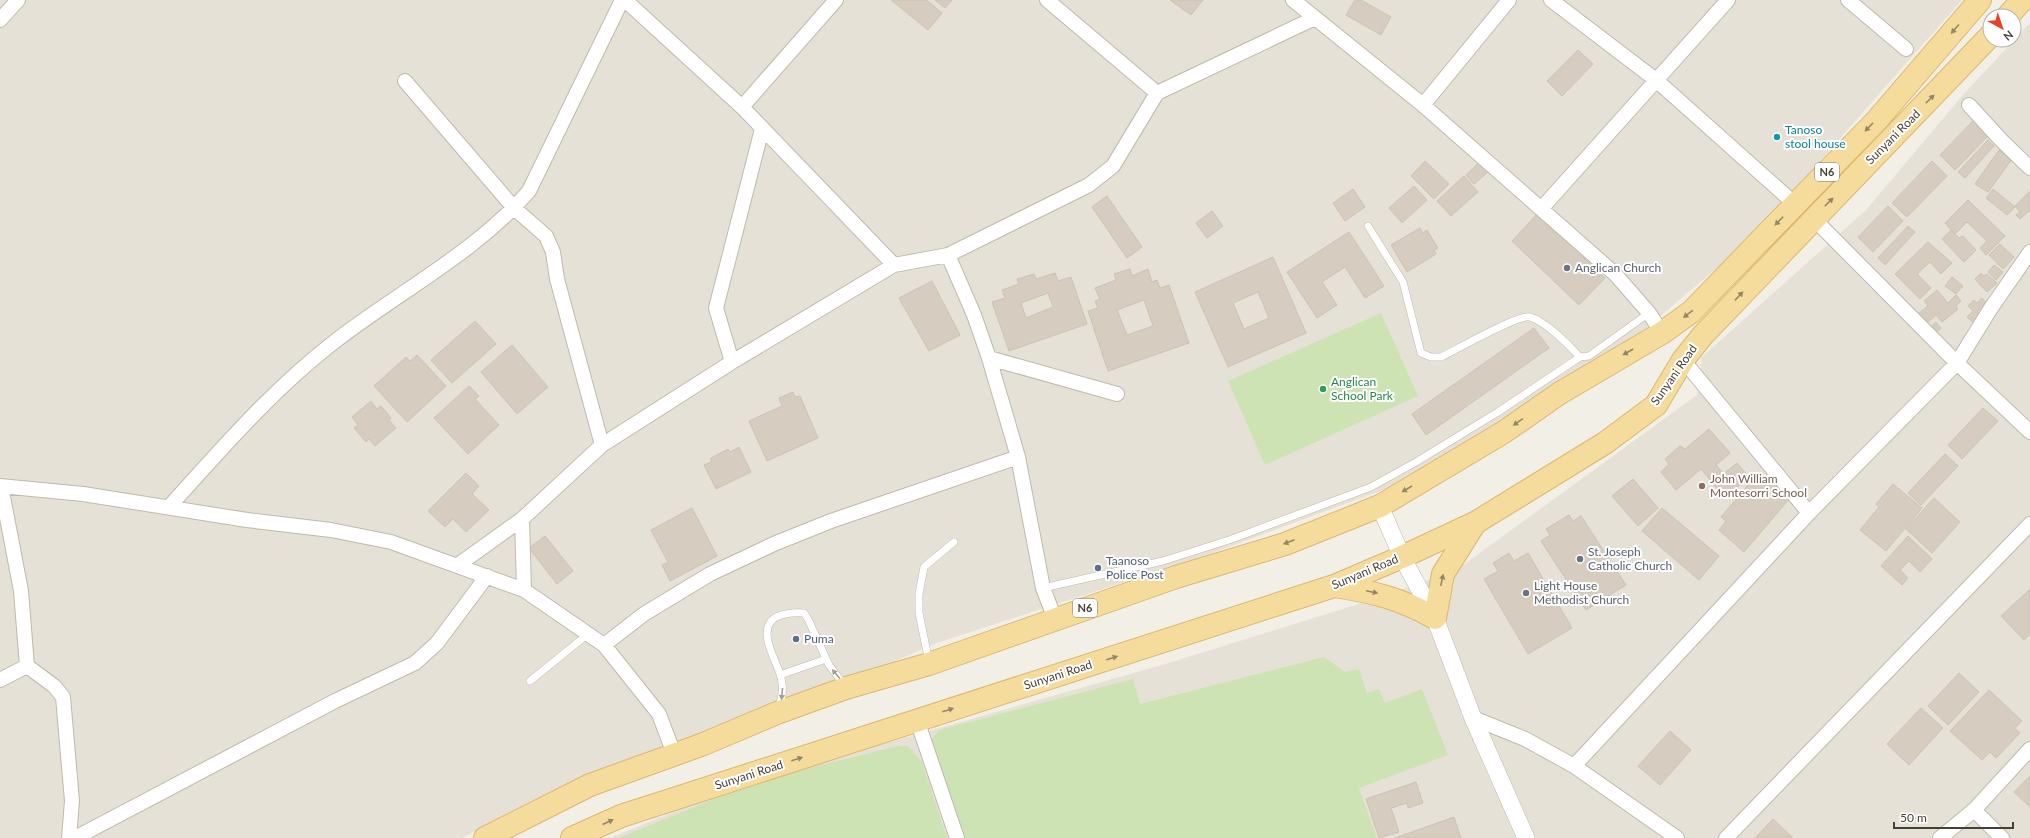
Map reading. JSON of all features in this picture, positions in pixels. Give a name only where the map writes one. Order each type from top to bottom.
[{"type":"main road","name":"Sunyani Road","points":[[1662,333],[1691,312],[1877,120],[1980,0]]},
{"type":"main road","points":[[2015,8],[2022,0]]},
{"type":"main road","name":"Sunyani Road","points":[[572,838],[621,816],[1334,586],[1476,523],[1605,443],[1656,405],[1683,360],[1703,335],[1813,218],[1982,45]]},
{"type":"main road","name":"N6","points":[[485,838],[590,785],[702,745],[776,713],[846,688],[929,664],[1055,618],[1176,577],[1285,544],[1380,506],[1504,432],[1560,393],[1662,333]]},
{"type":"main road","points":[[1334,586],[1385,595],[1435,618],[1443,574],[1476,523]]},
{"type":"street","points":[[0,20],[18,0]]},
{"type":"street","points":[[169,507],[243,424],[296,375],[338,339],[470,246],[514,208],[529,191],[622,0]]},
{"type":"street","points":[[626,0],[742,107],[894,265]]},
{"type":"street","points":[[742,107],[836,0]]},
{"type":"street","points":[[1047,0],[1157,93]]},
{"type":"street","points":[[1293,0],[1423,105],[1615,274],[1649,314],[1662,333]]},
{"type":"street","points":[[1423,105],[1509,0]]},
{"type":"street","points":[[1551,0],[1656,80],[1795,204]]},
{"type":"street","points":[[1541,209],[1728,0]]},
{"type":"street","points":[[1848,0],[1906,49]]},
{"type":"street","points":[[458,565],[522,519],[602,444],[732,362],[894,265],[948,255],[1089,185],[1113,166],[1157,93],[1315,18]]},
{"type":"street","points":[[405,81],[514,208],[546,236],[553,252],[557,279],[602,444]]},
{"type":"street","points":[[1969,105],[2002,141],[2030,168]]},
{"type":"street","points":[[732,362],[716,308],[762,129]]},
{"type":"street","points":[[1813,218],[1957,364],[2030,432]]},
{"type":"street","points":[[1574,766],[1808,513],[1957,364],[1991,308],[2030,252]]},
{"type":"street","points":[[948,255],[974,316],[989,358],[1018,457],[1043,588],[1055,618]]},
{"type":"street","points":[[989,358],[1117,394]]},
{"type":"street","points":[[1683,360],[1808,513]]},
{"type":"street","points":[[604,645],[644,614],[704,578],[770,546],[831,521],[1018,457]]},
{"type":"street","points":[[69,838],[72,801],[63,697],[54,686],[27,666],[21,591],[1,486],[83,494],[247,520],[331,530],[391,542],[524,590],[604,645],[659,714],[674,754]]},
{"type":"street","points":[[1380,506],[1402,557],[1435,618],[1473,718],[1526,838]]},
{"type":"street","points":[[522,519],[524,590]]},
{"type":"street","points":[[1726,838],[2030,524]]},
{"type":"street","points":[[75,838],[335,700],[415,663],[437,643],[487,576]]},
{"type":"street","points":[[0,680],[27,666]]},
{"type":"street","points":[[1473,718],[1525,739],[1574,766],[1677,838]]},
{"type":"street","points":[[917,720],[957,838]]},
{"type":"street","points":[[1940,838],[1974,810],[2030,750]]},
{"type":"street","points":[[1974,810],[2002,838]]},
{"type":"lane","points":[[1368,226],[1403,282],[1421,352],[1431,357],[1441,357],[1509,322],[1528,317],[1541,321],[1580,357]]},
{"type":"lane","points":[[1043,588],[1162,561],[1232,539],[1371,487],[1430,454],[1580,357],[1589,356],[1649,314]]},
{"type":"lane","points":[[929,664],[919,613],[920,587],[924,567],[954,542]]},
{"type":"lane","points":[[776,713],[782,699],[780,675],[769,642],[767,628],[771,620],[781,615],[804,614],[808,619],[826,659],[846,688]]},
{"type":"lane","points":[[530,681],[588,634]]},
{"type":"lane","points":[[780,675],[826,659]]},
{"type":"shaded area","points":[[0,0],[1962,0],[1754,236],[1637,336],[1535,401],[1391,487],[1204,556],[934,644],[870,672],[483,827],[462,838],[0,838]]},
{"type":"shaded area","points":[[2030,23],[2030,838],[610,838],[710,797],[851,753],[1162,665],[1375,599],[1455,571],[1697,395],[1702,357],[1866,210],[1962,96],[2007,48],[2022,48],[2022,32]]},
{"type":"green space","name":"Anglican School Park","points":[[1381,313],[1418,396],[1265,465],[1228,381]]},
{"type":"green space","points":[[1324,657],[1345,672],[1359,669],[1367,693],[1379,689],[1385,703],[1422,689],[1448,755],[1359,788],[1377,838],[964,838],[931,740],[939,730],[1133,679],[1140,704]]},
{"type":"green space","points":[[898,746],[908,746],[922,762],[947,838],[618,838],[719,797],[809,768]]},
{"type":"building","points":[[891,0],[927,0],[942,13],[928,30]]},
{"type":"building","points":[[935,0],[952,0],[945,8]]},
{"type":"building","points":[[1170,0],[1203,0],[1191,15]]},
{"type":"building","points":[[1355,0],[1361,0],[1391,17],[1381,35],[1346,15]]},
{"type":"building","points":[[1578,50],[1593,64],[1562,96],[1547,81]]},
{"type":"building","points":[[1973,121],[1988,136],[1955,170],[1940,155]]},
{"type":"building","points":[[1988,140],[1994,146],[1965,178],[1958,172]]},
{"type":"building","points":[[1999,150],[2012,159],[1988,192],[1975,184]]},
{"type":"building","points":[[1425,161],[1449,184],[1434,199],[1411,176]]},
{"type":"building","points":[[1481,161],[1489,171],[1474,184],[1466,175]]},
{"type":"building","points":[[1932,161],[1947,176],[1907,217],[1892,203]]},
{"type":"building","points":[[1464,176],[1478,192],[1451,216],[1437,201]]},
{"type":"building","points":[[1414,186],[1427,200],[1402,223],[1389,208]]},
{"type":"building","points":[[1353,189],[1365,207],[1345,221],[1333,203]]},
{"type":"building","points":[[1993,189],[2015,207],[2007,215],[1986,198]]},
{"type":"building","points":[[2030,191],[2030,210],[2020,219],[2016,215],[2020,212],[2015,206]]},
{"type":"building","points":[[1107,196],[1142,247],[1127,258],[1092,207]]},
{"type":"building","points":[[1968,200],[2005,236],[1986,255],[1980,248],[1987,241],[1967,222],[1955,234],[1945,223]]},
{"type":"building","points":[[1888,206],[1903,221],[1873,252],[1858,237]]},
{"type":"building","name":"Anglican Church","points":[[1541,210],[1586,253],[1583,257],[1605,278],[1579,305],[1512,241]]},
{"type":"building","points":[[1212,211],[1223,226],[1207,238],[1196,223]]},
{"type":"building","points":[[1908,226],[1915,232],[1885,265],[1878,258]]},
{"type":"building","points":[[1420,228],[1423,233],[1427,230],[1438,248],[1434,250],[1436,254],[1407,272],[1391,245]]},
{"type":"building","points":[[1951,230],[1959,238],[1963,236],[1976,250],[1964,262],[1942,239]]},
{"type":"building","points":[[1349,232],[1384,286],[1365,298],[1345,267],[1322,282],[1337,305],[1317,318],[1287,272]]},
{"type":"building","points":[[1928,242],[1952,263],[1941,274],[1930,262],[1917,274],[1931,288],[1920,299],[1895,274]]},
{"type":"building","points":[[2000,244],[2014,257],[2003,269],[1989,255]]},
{"type":"building","points":[[1273,257],[1306,333],[1228,367],[1195,292]],"holes":[[[1258,292],[1269,318],[1244,329],[1233,303]]]},
{"type":"building","points":[[1994,265],[2003,272],[1996,280],[1988,272]]},
{"type":"building","points":[[1130,269],[1132,276],[1148,269],[1152,282],[1157,280],[1160,288],[1169,285],[1189,343],[1108,371],[1088,311],[1098,308],[1095,301],[1100,299],[1095,288],[1116,280],[1114,274]],"holes":[[[1144,300],[1153,326],[1127,335],[1117,310]]]},
{"type":"building","points":[[1055,273],[1058,281],[1071,277],[1087,324],[1009,351],[992,302],[1005,298],[1002,290],[1019,284],[1017,279],[1034,274],[1036,279]],"holes":[[[1048,293],[1053,307],[1026,318],[1021,303]]]},
{"type":"building","points":[[1981,273],[1983,276],[1987,274],[1997,283],[1987,292],[1975,279]]},
{"type":"building","points":[[1952,277],[1963,286],[1956,294],[1945,286]]},
{"type":"building","points":[[932,281],[960,335],[929,351],[899,298]]},
{"type":"building","points":[[1937,290],[1948,303],[1956,295],[1961,301],[1956,306],[1958,309],[1942,322],[1936,315],[1927,323],[1918,314],[1928,306],[1924,301]]},
{"type":"building","points":[[1982,298],[1987,303],[1977,312],[1983,318],[1976,325],[1967,317],[1973,311],[1968,306],[1974,300],[1977,303]]},
{"type":"building","points":[[475,321],[496,344],[452,383],[431,360]]},
{"type":"building","points":[[1936,322],[1941,328],[1934,334],[1929,328]]},
{"type":"building","points":[[1534,328],[1549,348],[1426,435],[1412,414]]},
{"type":"building","points":[[512,345],[548,387],[517,414],[481,372]]},
{"type":"building","points":[[417,355],[446,386],[407,422],[374,386],[406,357],[410,361]]},
{"type":"building","points":[[469,386],[479,396],[475,399],[499,425],[468,454],[434,418]]},
{"type":"building","points":[[793,392],[795,397],[800,396],[818,438],[767,461],[749,421],[782,406],[779,398]]},
{"type":"building","points":[[371,401],[377,409],[381,406],[391,418],[389,420],[396,428],[375,446],[369,439],[366,442],[354,428],[358,425],[352,417]]},
{"type":"building","points":[[1983,408],[1998,421],[1962,459],[1948,445]]},
{"type":"building","points":[[1709,429],[1730,453],[1716,465],[1723,473],[1712,482],[1701,469],[1676,490],[1661,472],[1669,464],[1665,459],[1680,446],[1685,449]]},
{"type":"building","points":[[739,447],[751,472],[716,489],[704,465],[711,462],[711,458],[728,449],[730,452]]},
{"type":"building","points":[[1945,454],[1958,466],[1921,505],[1908,493]]},
{"type":"building","points":[[1737,463],[1749,477],[1725,498],[1712,483]]},
{"type":"building","points":[[1759,472],[1790,498],[1744,552],[1719,530],[1726,521],[1721,517]]},
{"type":"building","points":[[466,473],[479,486],[472,494],[489,510],[466,532],[453,519],[445,527],[428,511]]},
{"type":"building","points":[[1633,479],[1658,508],[1638,526],[1612,496]]},
{"type":"building","points":[[1893,484],[1922,508],[1886,551],[1860,530],[1879,507],[1876,504]]},
{"type":"building","points":[[1934,498],[1960,522],[1932,553],[1906,529]]},
{"type":"building","points":[[692,508],[717,556],[670,581],[662,565],[668,562],[651,530]]},
{"type":"building","points":[[1662,508],[1719,556],[1699,580],[1642,531]]},
{"type":"building","points":[[1569,515],[1573,521],[1581,516],[1626,585],[1586,610],[1541,541],[1550,535],[1546,529]]},
{"type":"building","points":[[545,536],[573,571],[557,584],[529,548]]},
{"type":"building","points":[[1908,536],[1932,559],[1920,572],[1909,561],[1900,570],[1908,578],[1902,585],[1881,566]]},
{"type":"building","points":[[1509,553],[1514,561],[1528,553],[1572,628],[1528,654],[1484,579],[1498,571],[1493,563]]},
{"type":"building","points":[[2030,589],[2030,634],[2024,640],[2001,616]]},
{"type":"building","points":[[1959,673],[1979,692],[1948,725],[1928,706]]},
{"type":"building","points":[[1989,690],[2022,721],[2015,728],[2020,733],[1996,758],[1990,752],[1982,760],[1950,731]]},
{"type":"building","points":[[1921,708],[1943,728],[1909,765],[1887,744]]},
{"type":"building","points":[[1670,731],[1691,750],[1660,785],[1638,766]]},
{"type":"building","points":[[2030,776],[2030,807],[2014,792]]},
{"type":"building","points":[[1416,782],[1423,803],[1408,808],[1407,803],[1391,808],[1399,832],[1379,838],[1366,799]]},
{"type":"building","points":[[1454,817],[1461,838],[1395,838]]},
{"type":"building","points":[[1773,819],[1793,838],[1755,838]]},
{"type":"place","name":"Tanoso stool house","points":[[1777,137]]},
{"type":"place","name":"Anglican Church","points":[[1567,268]]},
{"type":"place","name":"Anglican School Park","points":[[1323,389]]},
{"type":"place","name":"John William Montesorri School","points":[[1702,486]]},
{"type":"place","name":"St. Joseph Catholic Church","points":[[1580,559]]},
{"type":"place","name":"Taanoso Police Post","points":[[1098,568]]},
{"type":"place","name":"Light House Methodist Church","points":[[1526,593]]},
{"type":"place","name":"Puma","points":[[796,639]]}]
